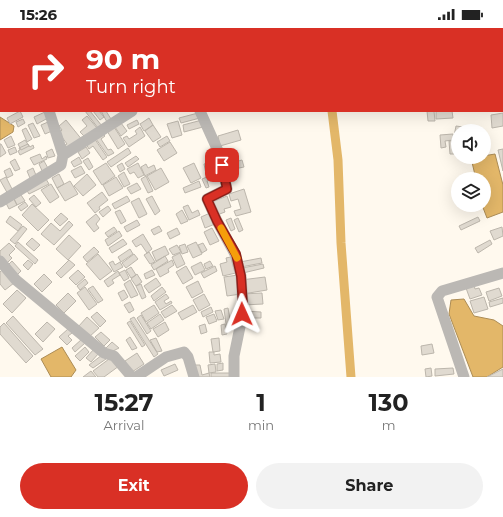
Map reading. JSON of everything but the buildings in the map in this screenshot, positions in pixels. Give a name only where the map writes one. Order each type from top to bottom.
[{"type":"street","points":[[0,202],[61,165],[63,155],[48,112]]},
{"type":"street","points":[[63,155],[130,112]]},
{"type":"street","points":[[200,112],[219,153],[227,189],[207,199],[217,221],[236,254],[241,276],[243,306],[234,356],[234,377]]},
{"type":"street","points":[[0,261],[16,280],[104,353],[114,356],[132,377]]},
{"type":"street","points":[[464,377],[437,297],[442,291],[503,273]]},
{"type":"street","points":[[136,377],[166,357],[184,352],[188,357],[194,377]]},
{"type":"shaded area","points":[[0,117],[14,126],[13,132],[0,140]]},
{"type":"shaded area","points":[[495,154],[503,185],[503,212],[487,218],[485,212],[491,212],[491,172],[474,172],[472,164],[491,164],[491,155]]},
{"type":"shaded area","points":[[464,299],[474,316],[494,320],[503,326],[503,367],[487,377],[473,377],[449,314],[451,300]]},
{"type":"shaded area","points":[[62,347],[76,370],[71,377],[51,377],[41,359]]},
{"type":"waterway","points":[[332,112],[338,160],[341,243],[351,377]]},
{"type":"slow traffic","points":[[221,228],[237,258]]},
{"type":"route","points":[[222,165],[227,189],[207,199],[217,221],[236,254],[241,276],[243,306],[242,314]]}]
